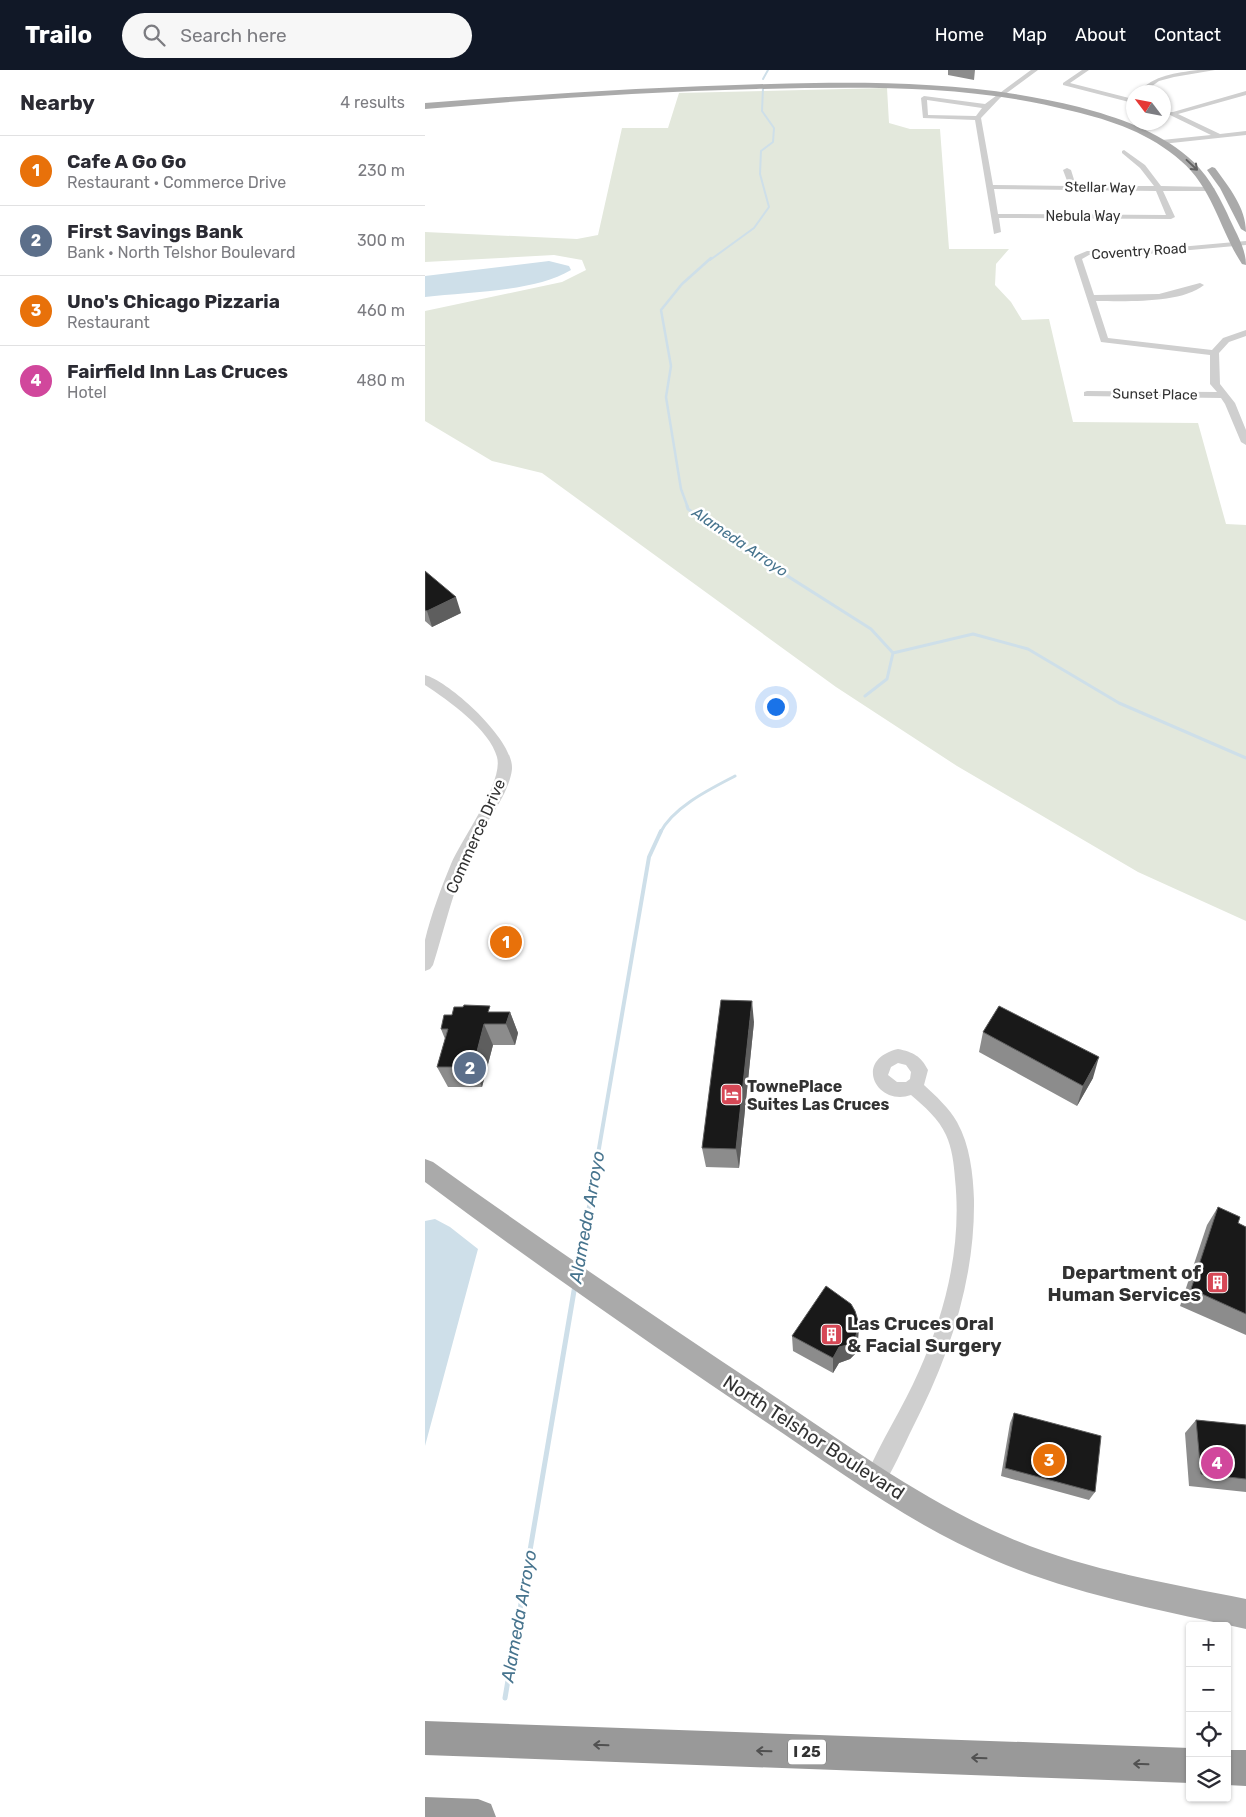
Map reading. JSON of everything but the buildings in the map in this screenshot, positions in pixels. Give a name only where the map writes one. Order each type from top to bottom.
[{"type":"highway","name":"I 25","points":[[425,1738],[1186,1766]]},
{"type":"highway","points":[[1231,1767],[1246,1768]]},
{"type":"highway","points":[[425,1815],[478,1817]]},
{"type":"main road","points":[[425,101],[635,87],[801,80],[911,80],[976,85],[1069,106],[1105,117],[1162,142],[1190,163],[1201,174],[1211,189],[1234,244],[1246,262]]},
{"type":"main road","points":[[425,106],[627,91],[881,84],[1005,91],[1064,100],[1126,119]]},
{"type":"main road","points":[[1151,130],[1173,141],[1202,160],[1225,188],[1246,229]]},
{"type":"main road","name":"North Telshor Boulevard","points":[[425,1170],[669,1341],[875,1480],[928,1512],[1001,1549],[1052,1569],[1117,1586],[1246,1614]]},
{"type":"street","points":[[997,232],[978,118],[985,106],[1035,70]]},
{"type":"street","points":[[1150,85],[1157,80],[1173,75],[1212,70]]},
{"type":"street","points":[[1073,72],[1084,72]]},
{"type":"street","points":[[1084,72],[1065,84],[1126,98]]},
{"type":"street","points":[[1173,114],[1246,93]]},
{"type":"street","points":[[1232,96],[1246,100]]},
{"type":"street","points":[[978,118],[925,116],[924,98],[985,106]]},
{"type":"street","points":[[1173,114],[1219,136]]},
{"type":"street","points":[[1162,142],[1246,133]]},
{"type":"street","points":[[1124,152],[1152,175],[1159,188]]},
{"type":"street","points":[[1067,170],[1073,186]]},
{"type":"street","name":"Stellar Way","points":[[989,187],[1073,186],[1211,189]]},
{"type":"street","name":"Nebula Way","points":[[994,216],[1171,217],[1159,188]]},
{"type":"street","name":"Coventry Road","points":[[1214,353],[1104,340],[1078,258],[1087,253],[1135,253],[1165,248],[1246,243]]},
{"type":"street","points":[[1092,298],[1166,297],[1180,294],[1200,285]]},
{"type":"street","points":[[1245,440],[1230,403],[1215,384],[1214,353],[1226,340],[1246,333]]},
{"type":"street","name":"Sunset Place","points":[[1087,394],[1224,395]]},
{"type":"street","name":"Commerce Drive","points":[[425,679],[453,696],[499,742],[505,767],[492,802],[465,850],[447,896],[425,965]]},
{"type":"street","points":[[875,1480],[911,1412],[936,1357],[953,1304],[963,1255],[967,1214],[963,1164],[951,1129],[928,1098],[913,1086]]},
{"type":"shaded area","points":[[887,88],[889,123],[910,129],[940,129],[949,249],[1009,249],[996,264],[995,285],[1011,302],[1022,320],[1049,319],[1073,422],[1198,423],[1226,524],[1246,525],[1246,921],[1138,872],[957,766],[836,687],[542,473],[492,461],[425,421],[425,311],[562,282],[586,270],[582,260],[554,255],[425,262],[425,232],[577,239],[598,235],[622,128],[668,128],[679,93]]},
{"type":"shaded area","points":[[549,261],[569,266],[571,270],[539,283],[520,287],[425,297],[425,276]]},
{"type":"shaded area","points":[[435,1219],[450,1227],[478,1249],[425,1446],[425,1221]]},
{"type":"waterway","name":"Alameda Arroyo","points":[[763,79],[768,70]]},
{"type":"waterway","name":"Alameda Arroyo","points":[[710,260],[754,228],[769,207],[760,174],[761,151],[773,142],[774,128],[762,111],[763,88]]},
{"type":"waterway","name":"Alameda Arroyo","points":[[688,508],[681,489],[666,397],[671,366],[661,310],[682,284],[711,258]]},
{"type":"waterway","name":"Alameda Arroyo","points":[[687,506],[688,509],[737,544],[871,629],[893,653]]},
{"type":"waterway","points":[[893,653],[973,634],[1028,649],[1119,703],[1246,758]]},
{"type":"waterway","name":"Alameda Arroyo","points":[[865,696],[887,679],[893,653]]},
{"type":"waterway","name":"Alameda Arroyo","points":[[660,833],[683,807],[735,776]]},
{"type":"waterway","name":"Alameda Arroyo","points":[[580,1259],[649,857],[660,833]]},
{"type":"waterway","name":"Alameda Arroyo","points":[[578,1269],[580,1258]]},
{"type":"waterway","name":"Alameda Arroyo","points":[[505,1698],[575,1285]]},
{"type":"place","name":"Cafe A Go Go","points":[[506,942]]},
{"type":"place","name":"First Savings Bank","points":[[470,1068]]},
{"type":"place","name":"TownePlace Suites Las Cruces","points":[[731,1095]]},
{"type":"place","name":"Department of Human Services","points":[[1217,1283]]},
{"type":"place","name":"Las Cruces Oral & Facial Surgery","points":[[831,1334]]},
{"type":"place","name":"Uno's Chicago Pizzaria","points":[[1049,1460]]},
{"type":"place","name":"Fairfield Inn Las Cruces","points":[[1217,1463]]}]
